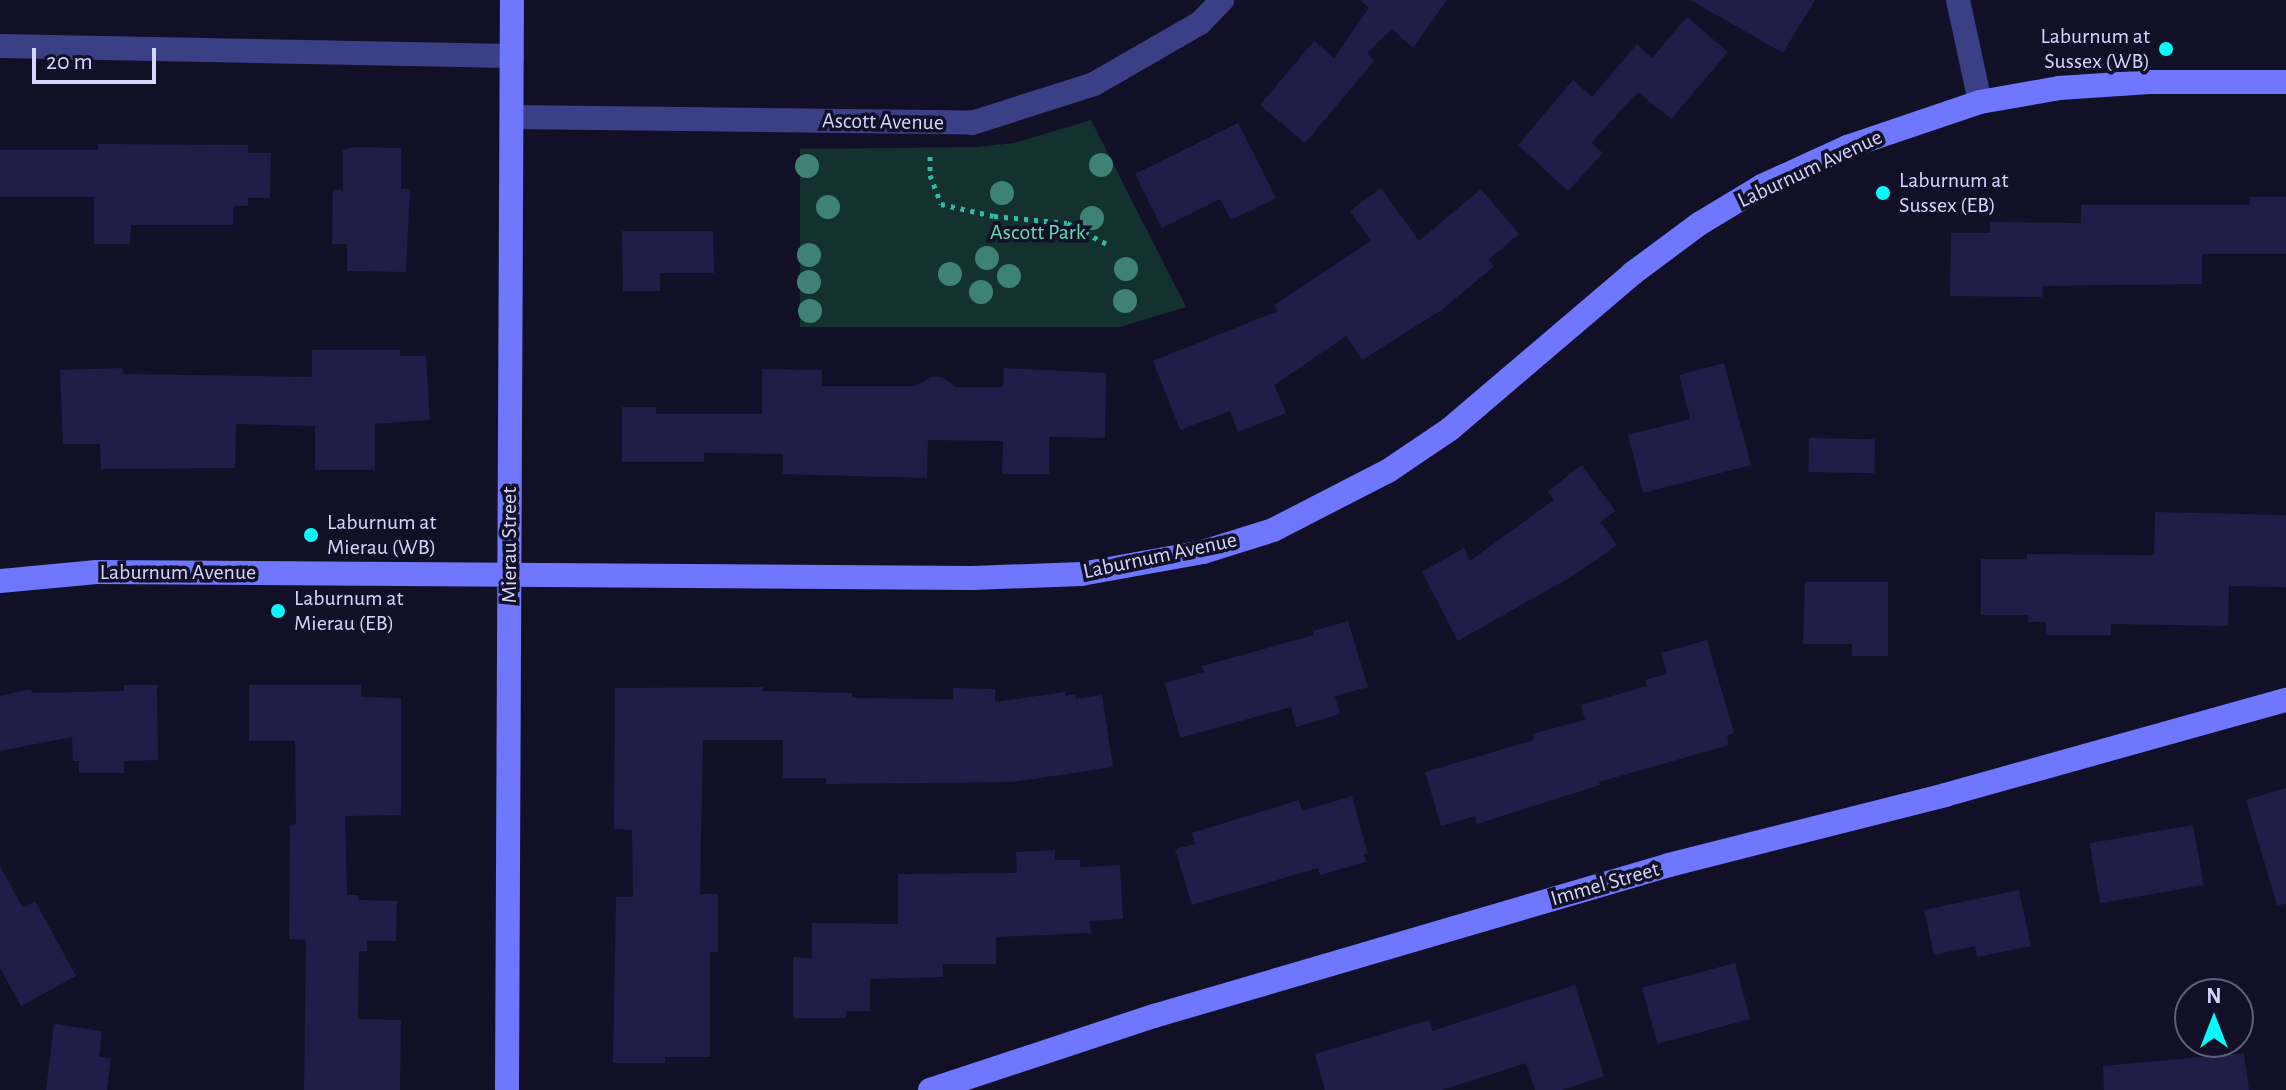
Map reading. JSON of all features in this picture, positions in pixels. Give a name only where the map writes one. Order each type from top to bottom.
[{"type":"street","name":"Mierau Street","points":[[507,1090],[512,0]]},
{"type":"street","name":"Ascott Avenue","points":[[512,117],[972,123],[1094,84],[1200,23],[1222,0]]},
{"type":"street","points":[[1958,0],[1980,102]]},
{"type":"street","points":[[0,46],[512,56]]},
{"type":"street","name":"Laburnum Avenue","points":[[0,581],[97,572],[972,578],[1081,574],[1203,552],[1273,530],[1388,471],[1450,429],[1633,273],[1749,194],[1847,147],[1980,102],[2074,87],[2150,82],[2286,82]]},
{"type":"street","name":"Immel Street","points":[[930,1090],[1154,1016],[1669,865],[1945,795],[2286,700]]},
{"type":"street","points":[[489,1090],[507,997]]},
{"type":"path","points":[[929,122],[930,175],[941,204],[994,216],[1067,223],[1107,244]]},
{"type":"green space","name":"Ascott Park","points":[[1091,120],[1186,307],[1120,327],[800,327],[800,149],[977,147],[1014,143]]},
{"type":"building","points":[[1360,0],[1447,0],[1413,48],[1392,29],[1367,53],[1374,61],[1305,143],[1260,105],[1314,41],[1334,58],[1369,8]]},
{"type":"building","points":[[1690,0],[1815,0],[1783,53]]},
{"type":"building","points":[[1687,17],[1728,52],[1671,119],[1638,92],[1591,143],[1603,153],[1568,191],[1518,145],[1573,80],[1592,97],[1637,44],[1652,58]]},
{"type":"building","points":[[1238,123],[1276,198],[1231,220],[1220,199],[1162,228],[1135,174]]},
{"type":"building","points":[[98,144],[248,145],[248,153],[271,153],[270,198],[248,198],[248,206],[233,206],[233,225],[131,225],[130,244],[94,244],[94,197],[0,197],[0,150],[98,150]]},
{"type":"building","points":[[353,147],[401,148],[401,189],[410,189],[406,272],[347,271],[347,244],[332,244],[333,190],[343,190],[343,150]]},
{"type":"building","points":[[1381,188],[1419,241],[1481,189],[1519,234],[1488,260],[1494,266],[1443,309],[1362,360],[1346,336],[1274,385],[1286,413],[1238,432],[1230,411],[1180,430],[1153,361],[1278,311],[1274,305],[1371,241],[1350,211]]},
{"type":"building","points":[[2250,197],[2286,197],[2286,254],[2202,254],[2202,284],[2043,286],[2042,297],[1950,296],[1951,233],[1990,233],[1990,222],[2081,223],[2081,205],[2250,205]]},
{"type":"building","points":[[622,231],[713,231],[714,273],[660,273],[660,291],[623,291]]},
{"type":"building","points":[[312,350],[400,350],[400,356],[426,356],[430,420],[375,424],[375,470],[315,470],[315,426],[236,424],[235,468],[101,469],[100,444],[63,444],[60,370],[122,368],[123,374],[312,377]]},
{"type":"building","points":[[1724,363],[1751,465],[1643,493],[1628,435],[1690,419],[1679,375]]},
{"type":"building","points":[[1004,368],[1106,373],[1105,438],[1049,437],[1049,474],[1002,474],[1003,441],[928,440],[927,478],[783,474],[783,454],[704,453],[704,462],[622,462],[622,407],[656,407],[656,414],[762,414],[762,369],[822,370],[822,386],[915,386],[931,377],[942,377],[955,387],[1003,387]]},
{"type":"building","points":[[1809,438],[1875,439],[1874,473],[1808,472]]},
{"type":"building","points":[[1582,465],[1615,511],[1600,522],[1617,545],[1574,575],[1458,641],[1422,572],[1464,548],[1470,561],[1554,500],[1548,491]]},
{"type":"building","points":[[2155,512],[2286,515],[2286,587],[2229,586],[2228,626],[2111,624],[2111,635],[2046,635],[2046,622],[2028,622],[2028,615],[1981,615],[1981,559],[2027,559],[2027,554],[2154,555]]},
{"type":"building","points":[[1805,582],[1888,582],[1888,656],[1852,656],[1852,644],[1803,644]]},
{"type":"building","points":[[1348,621],[1368,687],[1335,696],[1340,714],[1296,727],[1291,707],[1180,738],[1165,683],[1204,672],[1202,666],[1314,635],[1313,631]]},
{"type":"building","points":[[1707,640],[1734,733],[1727,735],[1729,745],[1599,782],[1600,785],[1477,824],[1475,816],[1441,826],[1425,772],[1534,740],[1532,734],[1585,720],[1581,705],[1647,686],[1645,680],[1667,674],[1661,653]]},
{"type":"building","points":[[124,685],[157,685],[158,760],[124,761],[124,773],[79,773],[79,761],[73,761],[72,737],[0,751],[0,696],[31,689],[32,693],[124,691]]},
{"type":"building","points":[[249,685],[361,685],[361,697],[401,698],[401,815],[345,816],[347,895],[358,895],[358,900],[397,901],[396,941],[367,941],[367,951],[359,951],[358,1019],[401,1020],[400,1090],[304,1090],[306,940],[289,939],[290,825],[296,824],[295,741],[249,741]]},
{"type":"building","points":[[763,687],[763,691],[852,693],[852,698],[953,699],[953,688],[995,689],[995,702],[1065,692],[1065,696],[1075,694],[1076,699],[1102,695],[1113,767],[1012,782],[826,784],[826,778],[783,778],[783,740],[703,740],[700,894],[718,894],[718,952],[710,952],[710,1057],[665,1057],[665,1063],[613,1063],[616,897],[633,897],[632,830],[614,829],[615,688]]},
{"type":"building","points":[[2286,788],[2286,904],[2277,905],[2246,800]]},
{"type":"building","points":[[1352,796],[1368,854],[1364,854],[1366,862],[1320,875],[1318,868],[1192,905],[1175,849],[1195,844],[1192,833],[1299,800],[1302,811]]},
{"type":"building","points":[[2193,825],[2204,885],[2100,903],[2090,843]]},
{"type":"building","points":[[1055,850],[1055,860],[1080,860],[1080,867],[1120,865],[1123,919],[1090,921],[1091,933],[996,937],[996,964],[943,964],[943,977],[870,979],[870,1011],[846,1011],[846,1018],[793,1018],[793,957],[812,958],[812,923],[898,924],[898,874],[1017,873],[1016,852]]},
{"type":"building","points":[[0,866],[23,908],[35,901],[76,976],[21,1006],[0,968]]},
{"type":"building","points":[[2019,890],[2031,946],[1977,957],[1975,946],[1934,955],[1924,910]]},
{"type":"building","points":[[1735,963],[1750,1019],[1657,1044],[1642,988]]},
{"type":"building","points":[[1575,985],[1604,1076],[1562,1090],[1535,1090],[1526,1063],[1442,1090],[1325,1090],[1315,1054],[1429,1020],[1432,1031]]},
{"type":"building","points":[[54,1024],[102,1031],[99,1057],[111,1058],[107,1090],[46,1090]]},
{"type":"building","points":[[2190,1058],[2245,1058],[2249,1090],[2104,1090],[2103,1066]]},
{"type":"place","name":"Laburnum at Sussex (WB)","points":[[2166,49]]},
{"type":"place","name":"Laburnum at Sussex (EB)","points":[[1883,193]]},
{"type":"place","name":"Laburnum at Mierau (WB)","points":[[311,535]]},
{"type":"place","name":"Laburnum at Mierau (EB)","points":[[278,611]]}]
